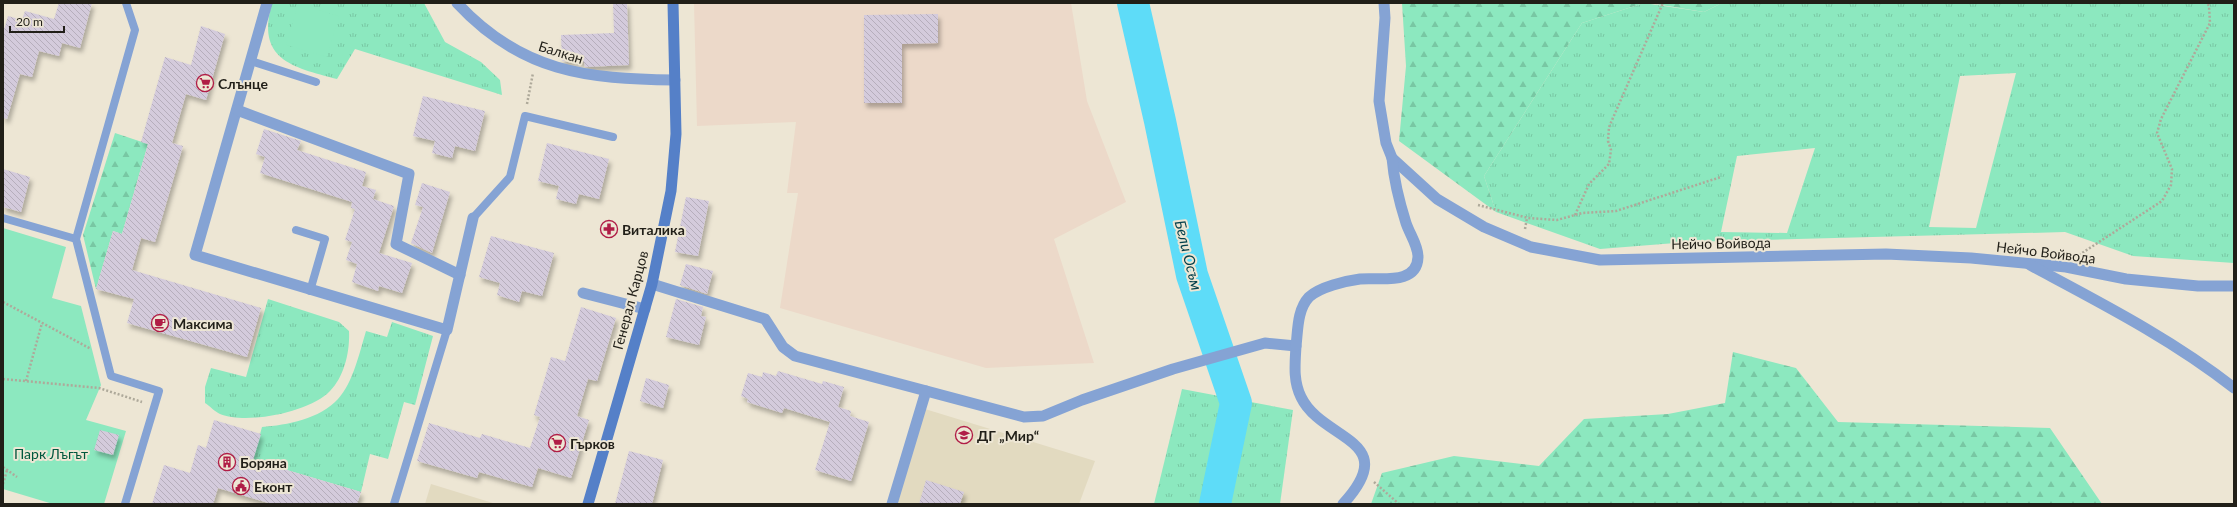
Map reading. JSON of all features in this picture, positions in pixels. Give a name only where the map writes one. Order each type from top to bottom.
[{"type":"main road","name":"Генерал Карцов","points":[[588,504],[652,284],[671,191],[676,134],[673,3]]},
{"type":"street","points":[[267,3],[195,255],[447,330],[473,218]]},
{"type":"street","name":"Балкан","points":[[457,3],[498,40],[535,60],[558,68],[604,78],[675,80]]},
{"type":"street","name":"Нейчо Войвода","points":[[1384,3],[1385,18],[1379,101],[1386,142],[1392,158],[1437,199],[1484,227],[1531,247],[1600,260],[1886,254],[2024,262],[2061,266],[2126,278],[2198,286],[2234,286]]},
{"type":"street","points":[[237,110],[409,174],[396,244],[460,275]]},
{"type":"street","points":[[1343,504],[1359,487],[1364,472],[1364,459],[1360,448],[1314,413],[1302,399],[1295,380],[1296,346],[1300,311],[1309,297],[1324,290],[1360,279],[1400,278],[1409,275],[1416,266],[1418,257],[1416,244],[1407,226],[1395,186],[1392,158]]},
{"type":"street","points":[[2024,262],[2133,322],[2211,370],[2234,388]]},
{"type":"street","points":[[652,284],[765,319],[783,347],[795,356],[1024,417],[1043,416],[1082,400],[1211,358],[1265,343],[1296,346]]},
{"type":"street","points":[[583,293],[645,308]]},
{"type":"street","points":[[892,504],[926,391]]},
{"type":"lane","points":[[125,504],[159,391],[111,376],[76,239],[135,30],[126,3]]},
{"type":"lane","points":[[251,61],[316,82]]},
{"type":"lane","points":[[473,218],[510,177],[525,116],[613,137]]},
{"type":"lane","points":[[3,218],[76,239]]},
{"type":"lane","points":[[296,230],[325,239],[310,290]]},
{"type":"lane","points":[[394,504],[447,330]]},
{"type":"path","points":[[1575,215],[1589,184],[1609,164],[1611,154],[1609,128],[1663,3]]},
{"type":"path","points":[[2061,266],[2162,201],[2170,185],[2172,169],[2157,133],[2161,119],[2210,23],[2209,6],[2206,3]]},
{"type":"path","points":[[525,116],[535,60]]},
{"type":"path","points":[[1473,205],[1528,218],[1557,220],[1575,215],[1616,211],[1722,177]]},
{"type":"path","points":[[3,302],[106,357]]},
{"type":"path","points":[[26,381],[42,323]]},
{"type":"path","points":[[3,379],[99,388],[154,405]]},
{"type":"path","points":[[3,467],[17,477]]},
{"type":"path","points":[[3,484],[7,470]]},
{"type":"path","points":[[1364,472],[1399,504]]},
{"type":"shaded area","points":[[694,3],[1071,3],[1087,101],[1126,202],[1054,239],[1094,363],[986,368],[780,308],[798,193],[787,193],[796,122],[697,126]]},
{"type":"shaded area","name":"ДГ „Мир“","points":[[925,409],[1095,461],[1079,504],[897,504]]},
{"type":"shaded area","points":[[431,484],[496,504],[425,504]]},
{"type":"green space","points":[[272,3],[424,3],[445,42],[481,62],[500,80],[502,95],[355,49],[337,79],[305,70],[281,58],[273,48],[269,37],[268,22]]},
{"type":"green space","points":[[1402,3],[1644,3],[1582,23],[1484,176],[1496,212],[1399,141],[1406,66]]},
{"type":"green space","points":[[1644,3],[1704,12],[1722,3],[2234,3],[2234,263],[2133,256],[2065,232],[1688,242],[1600,249],[1496,212],[1484,176],[1582,23]],"holes":[[[2016,73],[1976,228],[1929,227],[1960,76]],[[1815,148],[1787,233],[1721,232],[1737,156]]]},
{"type":"green space","points":[[1649,3],[1722,3],[1704,12]]},
{"type":"green space","points":[[298,4],[339,16],[327,57],[286,45]]},
{"type":"green space","points":[[115,133],[148,144],[122,234],[113,231],[96,289],[83,235]]},
{"type":"green space","name":"Парк Лъгът","points":[[3,228],[66,247],[52,298],[81,306],[101,385],[86,420],[126,431],[104,504],[53,504],[3,489]]},
{"type":"green space","points":[[268,299],[339,322],[349,331],[349,346],[343,370],[330,391],[308,405],[294,410],[261,417],[232,417],[220,414],[205,403],[205,387],[211,368],[246,377]]},
{"type":"green space","points":[[392,322],[433,336],[415,405],[404,402],[388,459],[370,454],[361,492],[253,460],[262,427],[282,425],[303,420],[322,412],[331,406],[343,392],[352,376],[366,331],[387,337]]},
{"type":"green space","points":[[1733,352],[1796,368],[1838,422],[2050,428],[2102,504],[1371,504],[1382,473],[1454,456],[1539,466],[1584,419],[1668,414],[1725,403]]},
{"type":"green space","points":[[1182,389],[1293,410],[1280,504],[1154,504]]},
{"type":"building","points":[[59,3],[92,3],[80,48],[62,43],[59,56],[39,51],[32,77],[20,74],[7,119],[3,118],[3,33],[8,16],[22,20],[25,11],[54,19]]},
{"type":"building","points":[[613,3],[627,3],[629,65],[585,67],[584,62],[562,61],[561,35],[614,33]]},
{"type":"building","points":[[938,14],[938,43],[902,44],[902,103],[864,103],[864,15]]},
{"type":"building","points":[[201,26],[225,34],[206,100],[186,94],[172,143],[183,146],[155,242],[141,238],[132,270],[261,308],[247,357],[127,323],[134,299],[96,289],[113,231],[122,234],[148,144],[141,142],[165,57],[191,65]]},
{"type":"building","points":[[423,96],[485,111],[475,151],[455,146],[452,158],[432,153],[435,141],[413,136]]},
{"type":"building","points":[[264,129],[301,141],[297,150],[366,172],[362,186],[376,190],[373,199],[394,206],[379,253],[412,263],[402,293],[379,286],[378,291],[352,282],[357,264],[346,260],[352,242],[345,240],[355,209],[351,208],[352,202],[260,173],[265,157],[256,154]]},
{"type":"building","points":[[547,143],[609,159],[599,199],[579,194],[576,204],[556,199],[559,186],[538,181]]},
{"type":"building","points":[[3,169],[30,177],[21,212],[3,207]]},
{"type":"building","points":[[422,183],[450,192],[432,253],[411,243],[423,207],[415,205]]},
{"type":"building","points":[[686,197],[709,201],[698,256],[675,252]]},
{"type":"building","points":[[491,236],[554,253],[542,296],[522,291],[519,302],[497,295],[500,283],[479,277]]},
{"type":"building","points":[[686,264],[713,271],[707,294],[680,285]]},
{"type":"building","points":[[676,299],[703,307],[701,316],[706,317],[699,345],[666,337]]},
{"type":"building","points":[[581,307],[616,318],[597,381],[588,379],[577,416],[589,420],[571,478],[538,468],[532,487],[479,472],[477,478],[417,461],[429,423],[480,438],[482,434],[530,448],[540,417],[534,415],[551,357],[565,361]]},
{"type":"building","points":[[778,371],[822,384],[823,381],[844,387],[838,407],[851,411],[850,416],[869,422],[851,481],[815,470],[830,422],[784,408],[782,413],[747,402],[748,399],[741,396],[748,373],[762,377],[763,372],[776,376]]},
{"type":"building","points":[[646,378],[669,385],[663,408],[640,401]]},
{"type":"building","name":"Боряна","points":[[214,420],[261,434],[253,460],[361,492],[357,504],[272,504],[218,488],[213,504],[152,504],[164,465],[190,473],[198,445],[206,448]]},
{"type":"building","points":[[100,430],[119,435],[113,455],[94,450]]},
{"type":"building","points":[[629,451],[663,460],[652,504],[615,504]]},
{"type":"building","points":[[926,480],[964,492],[960,504],[919,504]]},
{"type":"waterway","name":"Бели Осъм","points":[[1133,3],[1160,121],[1192,275],[1236,403],[1215,504]]},
{"type":"place","name":"Слънце","points":[[205,83]]},
{"type":"place","name":"Виталика","points":[[609,229]]},
{"type":"place","name":"Максима","points":[[160,323]]},
{"type":"place","name":"ДГ „Мир“","points":[[964,435]]},
{"type":"place","name":"Гърков","points":[[557,443]]},
{"type":"place","name":"Боряна","points":[[227,462]]},
{"type":"place","name":"Еконт","points":[[241,486]]}]
